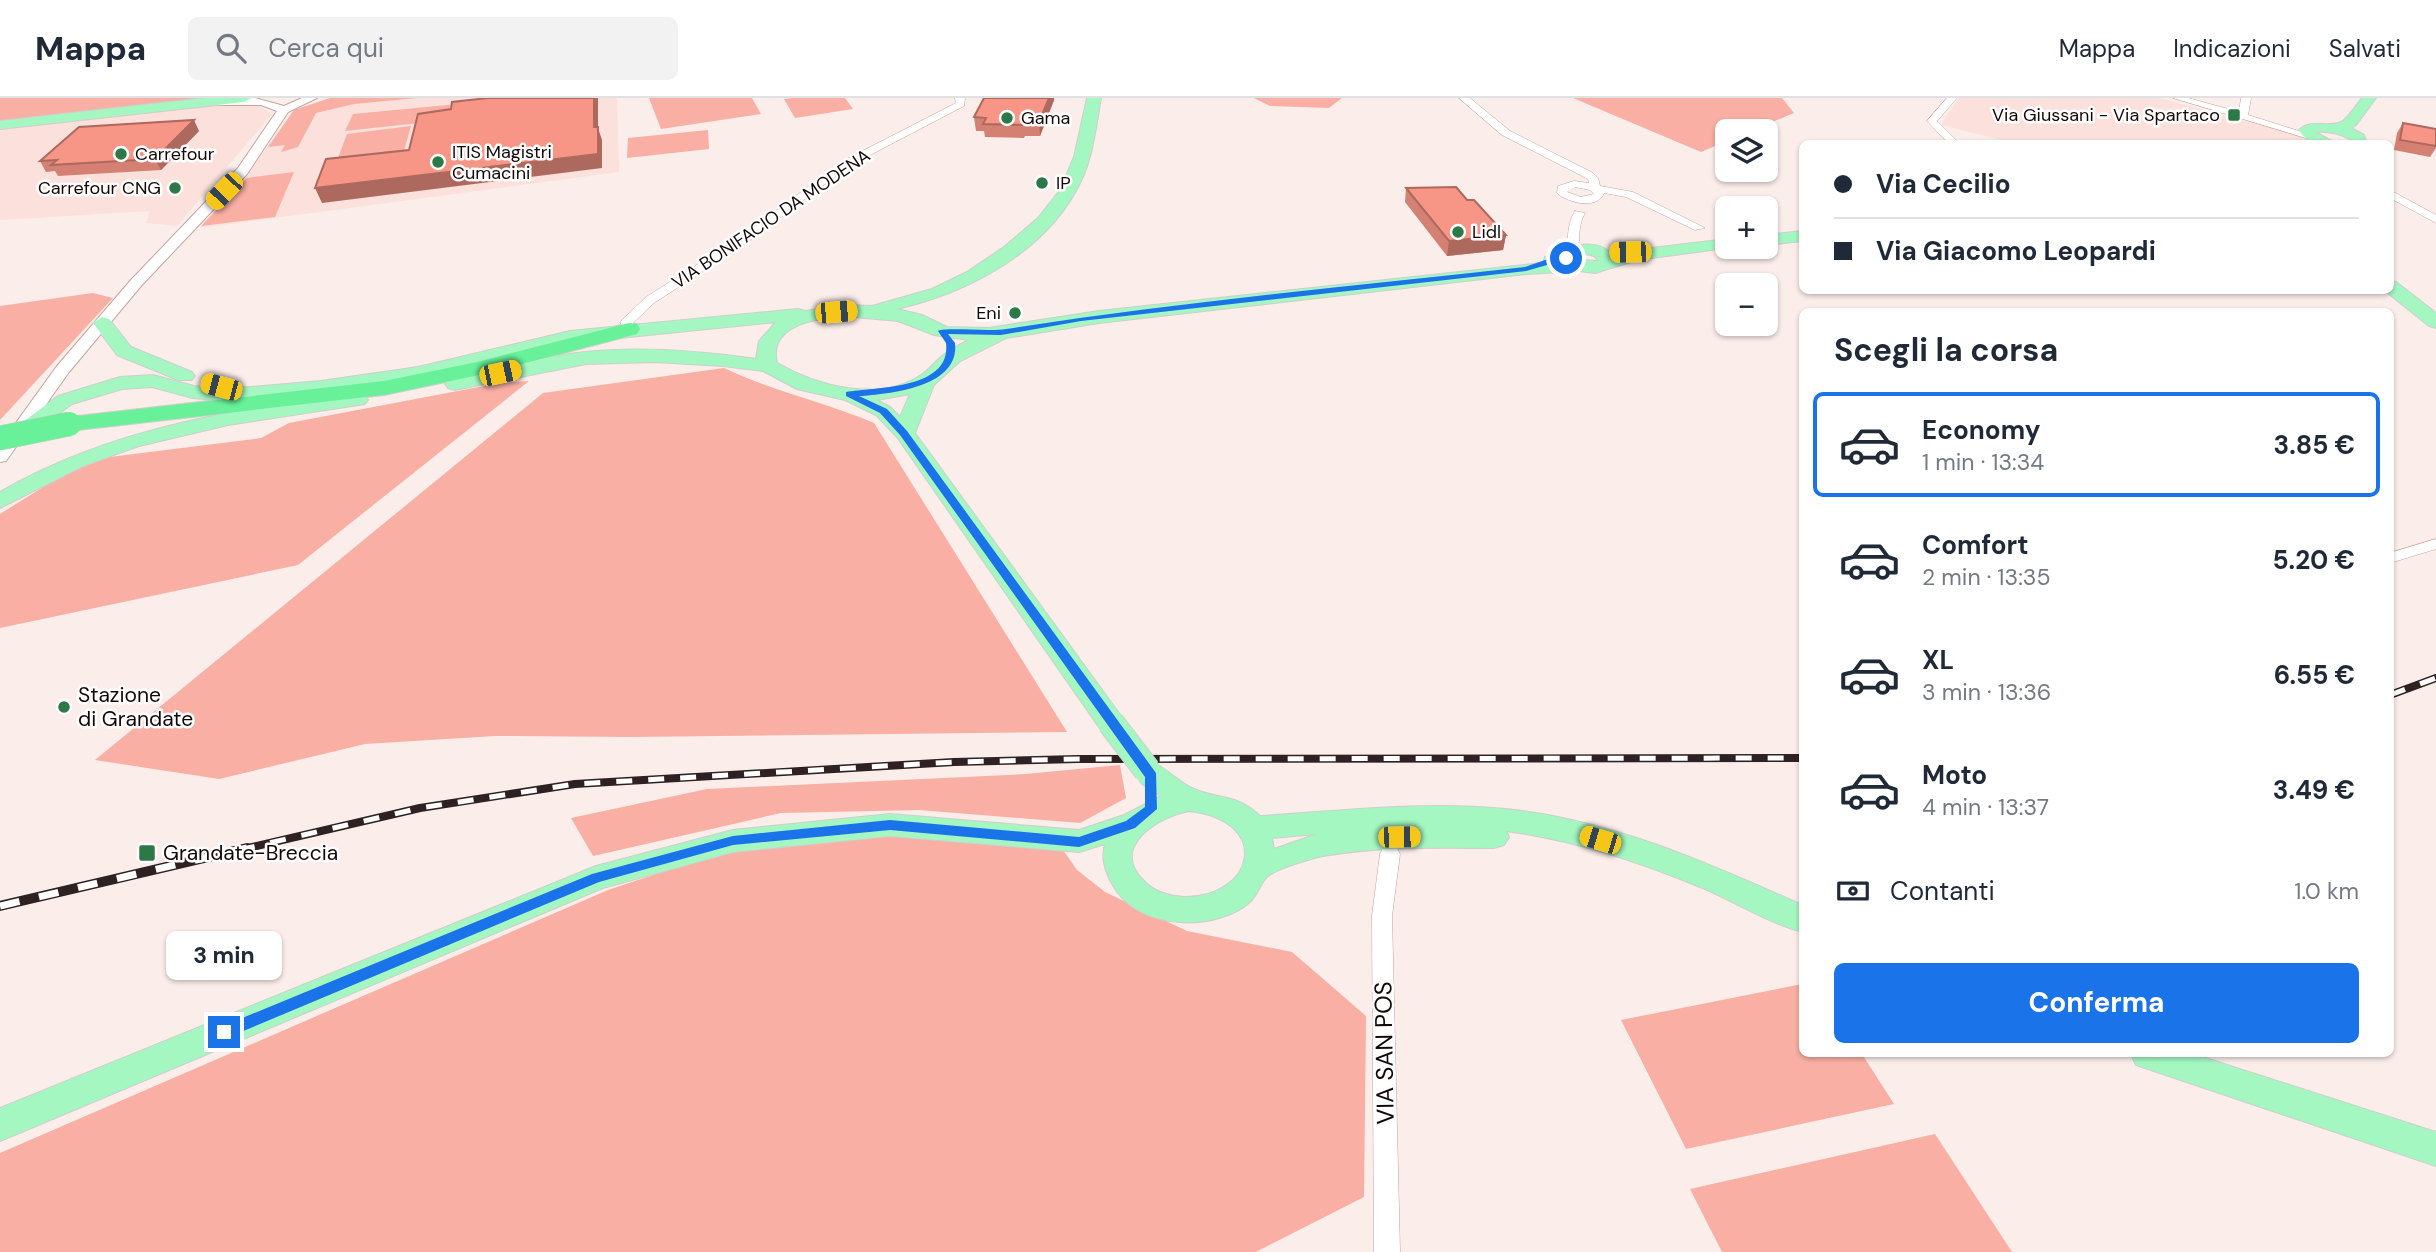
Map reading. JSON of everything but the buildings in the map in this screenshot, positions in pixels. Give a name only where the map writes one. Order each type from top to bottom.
[{"type":"highway","points":[[9,436],[384,388],[468,371],[629,329]]},
{"type":"highway","points":[[0,449],[64,430],[345,402]]},
{"type":"main road","points":[[0,125],[244,98]]},
{"type":"main road","points":[[864,311],[940,292],[999,259],[1059,204],[1069,190],[1083,157],[1094,98]]},
{"type":"main road","points":[[2333,136],[2370,98]]},
{"type":"main road","points":[[1778,239],[1799,236]]},
{"type":"main road","points":[[9,436],[65,400],[120,383],[153,380],[210,394],[254,393],[395,377],[449,367],[570,337],[629,329],[821,313],[864,311],[896,314],[936,328],[969,334],[1001,332],[1081,319],[1526,269],[1573,252],[1595,268],[1601,255],[1715,245]]},
{"type":"main road","points":[[2394,289],[2436,322]]},
{"type":"main road","points":[[940,292],[930,304],[936,328],[951,343],[950,359]]},
{"type":"main road","points":[[768,366],[764,347],[769,337],[789,323],[821,313]]},
{"type":"main road","points":[[102,323],[124,351],[198,381],[254,393]]},
{"type":"main road","points":[[904,433],[925,381],[950,359],[1001,332]]},
{"type":"main road","points":[[0,501],[63,467],[134,441],[203,425],[425,390],[528,367],[586,358],[682,356],[768,366],[794,381],[849,394],[883,411],[904,433],[1149,773],[1189,800]]},
{"type":"main road","points":[[849,394],[889,391],[925,381]]},
{"type":"main road","points":[[1125,878],[1118,858],[1120,842],[1141,817],[1149,773]]},
{"type":"main road","points":[[0,1125],[596,877],[733,841],[890,825],[1079,842],[1172,802],[1189,800],[1226,808],[1242,816],[1252,828],[1260,851],[1258,867],[1252,878],[1227,900],[1190,910],[1165,907],[1139,894],[1125,878],[1079,842]]},
{"type":"main road","points":[[1252,828],[1439,816],[1507,820],[1564,829],[1661,858],[1799,918]]},
{"type":"main road","points":[[1258,867],[1320,845],[1399,837],[1473,835],[1619,846]]},
{"type":"main road","points":[[2157,1057],[2436,1149]]},
{"type":"street","points":[[215,102],[281,104],[311,98]]},
{"type":"street","name":"VIA BONIFACIO DA MODENA","points":[[629,329],[626,322],[660,293],[745,239],[845,164],[961,104],[961,98]]},
{"type":"street","points":[[1464,98],[1506,133],[1589,175],[1596,193]]},
{"type":"street","points":[[1951,140],[1932,121],[1952,98]]},
{"type":"street","points":[[2178,98],[2333,136]]},
{"type":"street","points":[[2244,116],[2246,98]]},
{"type":"street","points":[[0,457],[9,436],[102,323],[136,283],[243,171],[281,104]]},
{"type":"street","points":[[1556,159],[1566,168],[1565,192]]},
{"type":"street","points":[[1565,192],[1616,195],[1641,200],[1699,228]]},
{"type":"street","points":[[1565,192],[1574,201],[1579,212]]},
{"type":"street","points":[[1596,193],[1579,212],[1573,224],[1573,252],[1601,255]]},
{"type":"street","points":[[2394,195],[2435,219]]},
{"type":"street","points":[[2394,203],[2435,219]]},
{"type":"street","points":[[2394,557],[2436,544]]},
{"type":"street","name":"VIA SAN POS","points":[[1387,1252],[1382,916],[1390,855]]},
{"type":"shaded area","points":[[0,98],[212,98],[0,121]]},
{"type":"shaded area","name":"ITIS Magistri Cumacini","points":[[330,98],[617,98],[619,172],[199,228],[246,177],[294,110]]},
{"type":"shaded area","points":[[330,98],[417,98],[354,104],[316,113],[298,147],[281,152],[285,145],[268,147],[294,110]]},
{"type":"shaded area","points":[[649,98],[752,98],[761,114],[661,129]]},
{"type":"shaded area","points":[[845,98],[853,109],[795,118],[784,99]]},
{"type":"shaded area","points":[[1254,98],[1342,98],[1329,108],[1270,106]]},
{"type":"shaded area","points":[[1573,98],[1782,98],[1794,113],[1778,120],[1715,119],[1715,146],[1701,152]]},
{"type":"shaded area","points":[[1959,98],[2159,98],[2310,140],[2002,140],[1941,125]]},
{"type":"shaded area","points":[[231,104],[258,105],[272,114],[177,226],[146,223],[150,211],[0,220],[0,129]]},
{"type":"shaded area","points":[[458,104],[454,114],[419,123],[345,131],[353,114]]},
{"type":"shaded area","points":[[411,126],[401,161],[334,169],[347,134]]},
{"type":"shaded area","points":[[708,130],[709,149],[627,158],[628,138]]},
{"type":"shaded area","points":[[294,172],[275,217],[201,226],[247,178]]},
{"type":"shaded area","points":[[93,293],[113,298],[0,420],[0,306]]},
{"type":"shaded area","points":[[724,368],[874,423],[1067,732],[495,736],[365,744],[219,779],[95,760],[543,393]]},
{"type":"shaded area","points":[[529,381],[298,565],[0,628],[0,514],[64,474],[110,457],[261,438],[289,423],[500,383]]},
{"type":"shaded area","points":[[1120,765],[1126,798],[1080,823],[919,810],[781,813],[593,856],[571,818],[707,789],[1026,774]]},
{"type":"shaded area","points":[[886,836],[1063,850],[1077,870],[1105,892],[1187,931],[1292,952],[1366,1016],[1364,1197],[1256,1252],[0,1252],[0,1153],[608,890],[722,852]]},
{"type":"shaded area","points":[[1799,985],[1799,1057],[1864,1057],[1894,1104],[1686,1149],[1621,1020]]},
{"type":"shaded area","points":[[1935,1134],[2012,1252],[1722,1252],[1690,1189]]},
{"type":"railway","points":[[2394,694],[2436,678]]},
{"type":"railway","points":[[239,850],[420,808],[575,784],[954,762],[1078,759],[1799,758]]},
{"type":"railway","points":[[0,906],[247,848]]},
{"type":"place","name":"Via Giussani - Via Spartaco","points":[[2234,115]]},
{"type":"place","name":"Gama","points":[[1007,118]]},
{"type":"place","name":"Carrefour","points":[[121,154]]},
{"type":"place","name":"ITIS Magistri Cumacini","points":[[438,162]]},
{"type":"place","name":"IP","points":[[1042,183]]},
{"type":"place","name":"Carrefour CNG","points":[[175,188]]},
{"type":"place","name":"Lidl","points":[[1458,232]]},
{"type":"place","name":"Eni","points":[[1015,313]]},
{"type":"place","name":"Stazione di Grandate","points":[[64,707]]},
{"type":"place","name":"Grandate-Breccia","points":[[147,853]]},
{"type":"route","points":[[224,1032],[596,877],[733,841],[890,825],[1079,842],[1130,824],[1151,809],[1152,776],[1111,723],[904,433],[883,411],[849,394],[908,387],[934,376],[950,359],[951,343],[942,331],[989,334],[1081,319],[1526,269],[1565,256],[1566,258]]}]
